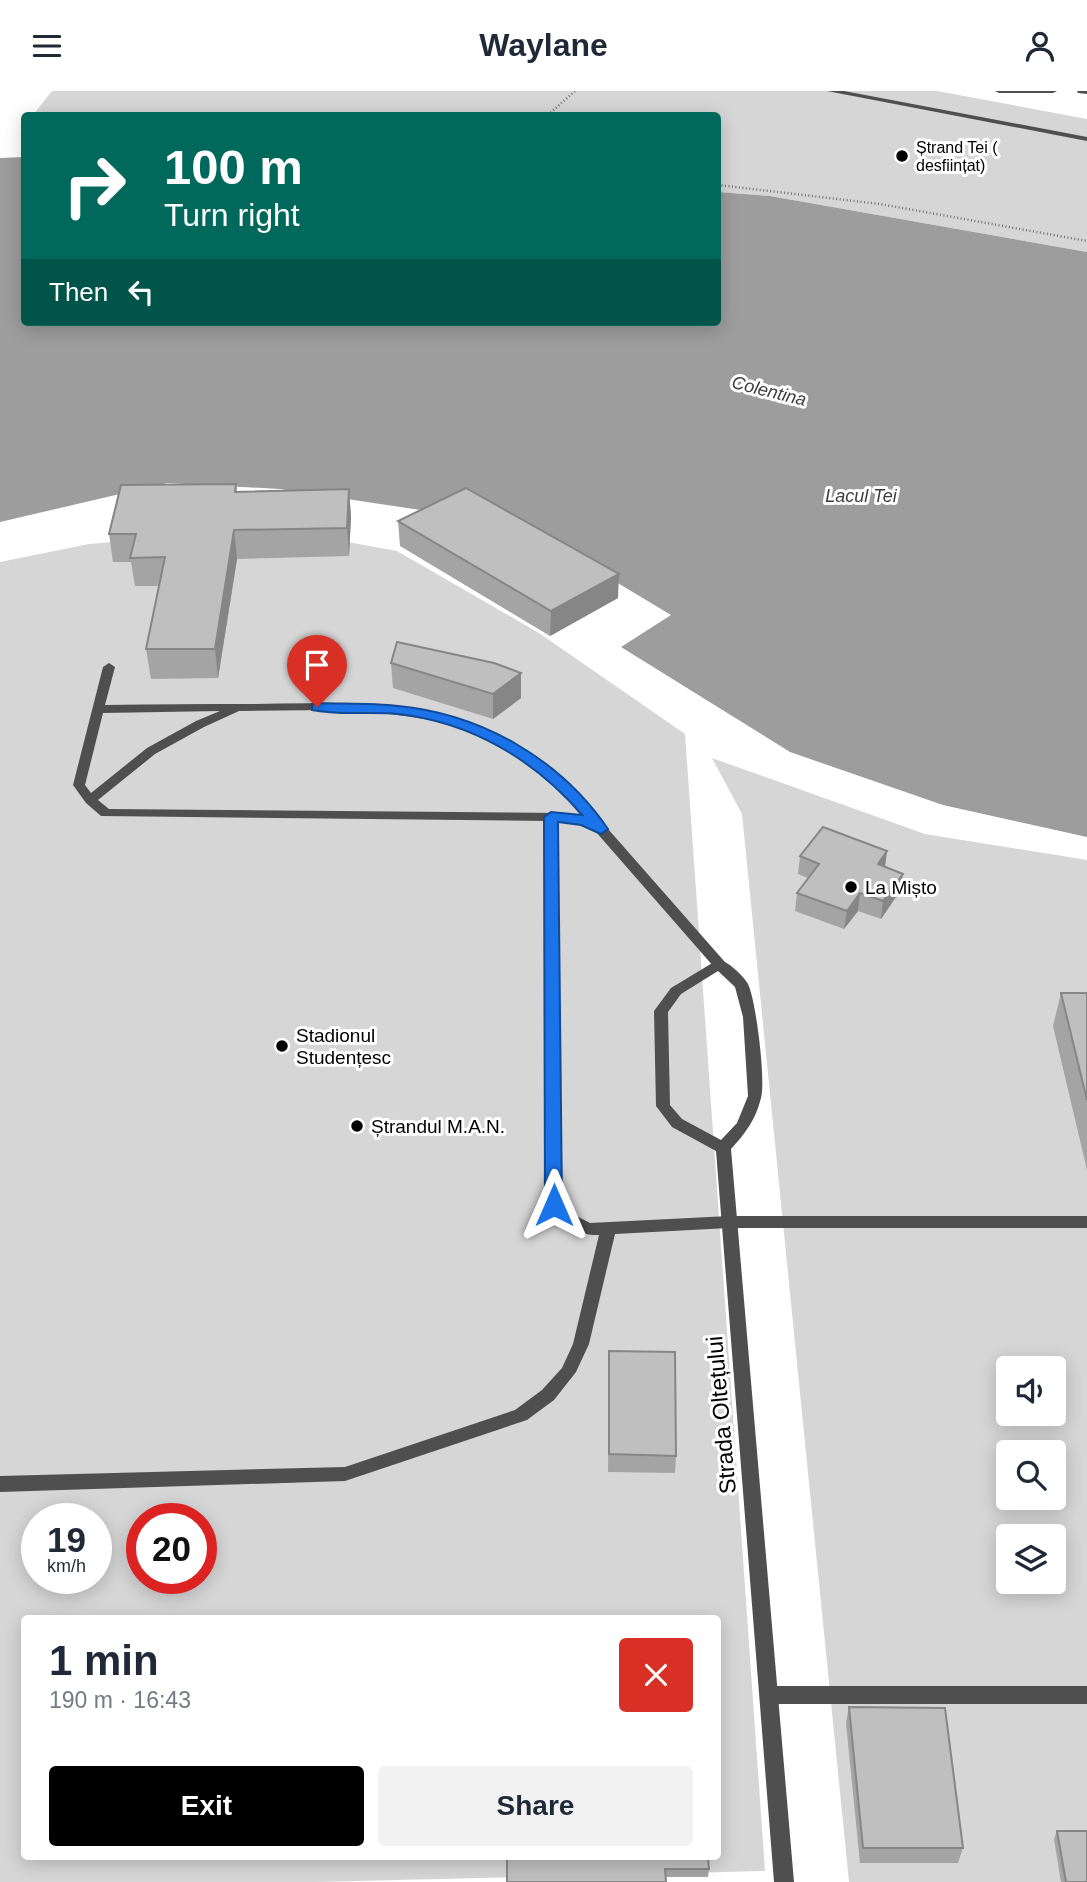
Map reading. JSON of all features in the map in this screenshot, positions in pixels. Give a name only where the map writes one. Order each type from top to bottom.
[{"type":"street","points":[[831,91],[1087,139]]},
{"type":"street","points":[[999,91],[1053,91]]},
{"type":"street","points":[[1081,91],[1087,92]]},
{"type":"street","points":[[109,667],[79,785],[90,800],[106,813],[551,817],[584,820],[601,829]]},
{"type":"street","points":[[97,709],[342,706],[398,710],[446,718],[498,739],[534,760],[569,791],[719,964],[741,985],[750,1017],[755,1095],[743,1126],[723,1147],[677,1123],[663,1106],[662,1079],[661,1011],[676,991],[719,964]]},
{"type":"street","points":[[90,800],[151,751],[200,724],[242,707]]},
{"type":"street","points":[[551,817],[554,1205],[561,1215],[588,1229],[729,1222],[1087,1222]]},
{"type":"street","name":"Strada Oltețului","points":[[723,1147],[785,1882]]},
{"type":"street","points":[[0,1484],[345,1474],[521,1415],[548,1395],[568,1373],[581,1344],[608,1228]]},
{"type":"street","points":[[769,1695],[1087,1695]]},
{"type":"path","points":[[551,112],[575,91]]},
{"type":"path","points":[[721,185],[880,204],[1087,241]]},
{"type":"shaded area","name":"Ștrand Tei ( desființat)","points":[[52,91],[937,91],[1087,119],[1087,252],[770,196],[721,192],[721,112],[35,112]]},
{"type":"shaded area","name":"Ștrandul M.A.N.","points":[[170,537],[325,538],[397,551],[539,633],[685,734],[765,1871],[317,1882],[0,1882],[0,562],[89,544]]},
{"type":"shaded area","points":[[712,758],[925,834],[1087,860],[1087,1882],[849,1882],[742,814]]},
{"type":"water","name":"Lacul Tei","points":[[21,157],[21,326],[721,326],[721,192],[770,196],[1087,252],[1087,837],[943,805],[790,752],[621,647],[671,615],[469,494],[434,512],[280,489],[167,483],[0,522],[0,158]]},
{"type":"building","points":[[236,484],[235,492],[349,489],[347,528],[234,530],[215,649],[146,649],[165,557],[130,558],[136,534],[109,534],[121,485]]},
{"type":"building","points":[[466,488],[619,574],[551,611],[398,521]]},
{"type":"building","points":[[397,642],[494,663],[521,673],[493,694],[391,663]]},
{"type":"building","name":"La Mișto","points":[[823,827],[887,851],[878,864],[903,874],[883,901],[860,893],[847,911],[797,893],[819,864],[800,856]]},
{"type":"building","points":[[1061,993],[1087,993],[1087,1100]]},
{"type":"building","points":[[609,1351],[675,1352],[676,1456],[609,1454]]},
{"type":"building","points":[[849,1707],[945,1708],[963,1848],[863,1848]]},
{"type":"building","points":[[1057,1831],[1087,1831],[1087,1882],[1066,1882]]},
{"type":"building","points":[[507,1860],[708,1860],[709,1869],[665,1869],[666,1882],[507,1882]]},
{"type":"place","name":"Ștrand Tei ( desființat)","points":[[902,156]]},
{"type":"place","name":"La Mișto","points":[[851,887]]},
{"type":"place","name":"Stadionul Studențesc","points":[[282,1046]]},
{"type":"place","name":"Ștrandul M.A.N.","points":[[357,1126]]},
{"type":"route","points":[[317,707],[398,710],[446,718],[498,739],[534,760],[569,791],[601,829],[584,820],[551,817],[554,1205]]},
{"type":"water label","name":"Colentina","points":[[769,391]]}]
